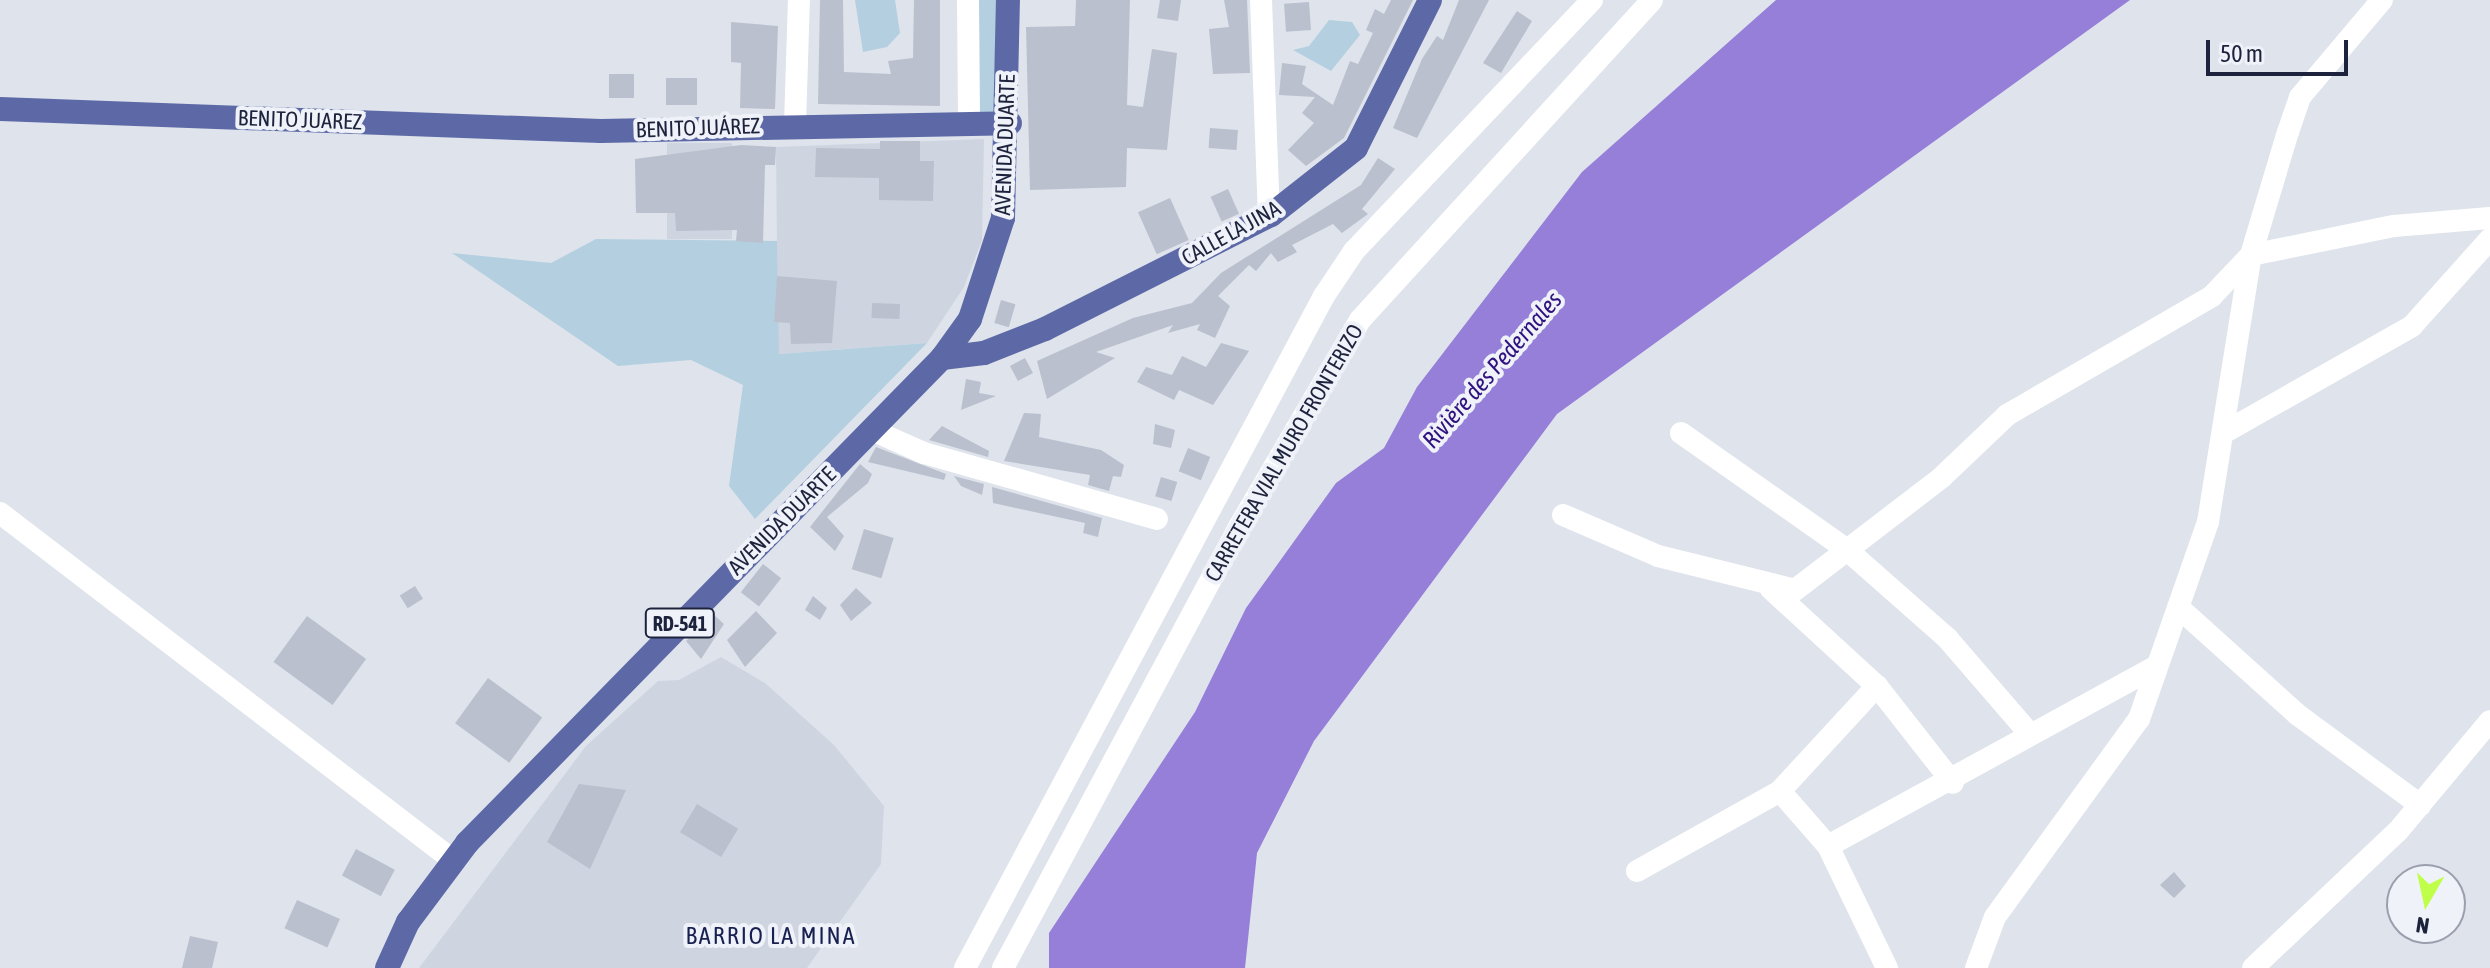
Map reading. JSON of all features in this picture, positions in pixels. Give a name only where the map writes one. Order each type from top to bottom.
[{"type":"main road","name":"AVENIDA DUARTE","points":[[387,968],[408,922],[454,861],[568,735],[942,358],[985,287],[1003,218],[1010,123],[1008,0]]},
{"type":"main road","name":"CALLE LA JINA","points":[[942,358],[984,353],[1045,329],[1269,216],[1356,148],[1430,0]]},
{"type":"main road","name":"BENITO JUAREZ","points":[[0,109],[601,131]]},
{"type":"main road","name":"BENITO JUÁREZ","points":[[601,131],[1010,123]]},
{"type":"street","points":[[795,125],[799,0]]},
{"type":"street","points":[[968,0],[969,123]]},
{"type":"street","points":[[1261,0],[1269,216]]},
{"type":"street","name":"CARRETERA VIAL MURO FRONTERIZO","points":[[965,968],[1324,296],[1354,251],[1592,0]]},
{"type":"street","name":"CARRETERA VIAL MURO FRONTERIZO","points":[[1003,968],[1239,527],[1360,320],[1652,0]]},
{"type":"street","points":[[1976,968],[1995,917],[2139,719],[2208,522],[2225,432],[2251,255],[2300,97],[2382,0]]},
{"type":"street","points":[[1563,515],[1658,556],[1771,589],[1795,590],[1942,477],[2007,415],[2212,296],[2251,255],[2394,226],[2490,218]]},
{"type":"street","points":[[2225,432],[2412,326],[2490,239]]},
{"type":"street","points":[[872,430],[924,453],[1157,519]]},
{"type":"street","points":[[1681,433],[1846,549],[1947,638],[2029,733]]},
{"type":"street","points":[[0,513],[454,861]]},
{"type":"street","points":[[1771,589],[1877,686],[1953,783]]},
{"type":"street","points":[[2178,607],[2298,715],[2420,805]]},
{"type":"street","points":[[1828,846],[1953,783],[2029,733],[2157,666]]},
{"type":"street","points":[[1637,871],[1780,791],[1877,686]]},
{"type":"street","points":[[2253,968],[2420,805],[2490,721]]},
{"type":"street","points":[[1780,791],[1828,846],[1887,968]]},
{"type":"shaded area","points":[[855,0],[895,0],[900,33],[887,47],[863,52]]},
{"type":"shaded area","points":[[968,0],[1008,0],[1008,123],[968,123]]},
{"type":"shaded area","points":[[1329,20],[1352,22],[1360,35],[1331,71],[1293,50],[1309,46]]},
{"type":"shaded area","points":[[984,139],[982,240],[964,287],[927,343],[778,354],[776,147]]},
{"type":"shaded area","points":[[667,143],[732,143],[732,239],[667,239]]},
{"type":"shaded area","points":[[596,239],[777,241],[779,354],[927,343],[755,519],[729,486],[743,385],[691,360],[618,366],[452,253],[551,263]]},
{"type":"shaded area","points":[[721,657],[765,683],[834,745],[884,806],[881,864],[807,968],[419,968],[586,746],[658,681],[679,680]]},
{"type":"water","name":"Rivière des Pedernales","points":[[1776,0],[2130,0],[1557,414],[1314,741],[1257,853],[1245,968],[1049,968],[1049,933],[1195,712],[1246,608],[1336,483],[1384,448],[1417,387],[1582,172]]},
{"type":"building","points":[[820,0],[843,0],[844,72],[891,74],[888,61],[913,58],[914,0],[940,0],[940,106],[818,104]]},
{"type":"building","points":[[1076,0],[1130,0],[1127,105],[1143,107],[1152,49],[1177,53],[1167,150],[1127,148],[1126,187],[1030,190],[1026,27],[1075,26]]},
{"type":"building","points":[[1160,0],[1181,0],[1178,21],[1157,18]]},
{"type":"building","points":[[1224,0],[1247,0],[1250,73],[1213,74],[1209,29],[1229,27]]},
{"type":"building","points":[[1391,0],[1413,0],[1344,138],[1306,166],[1288,150],[1314,123],[1302,113],[1315,97],[1279,95],[1282,63],[1306,66],[1302,84],[1333,105],[1350,61],[1358,64],[1373,33],[1366,30],[1375,9],[1384,14]]},
{"type":"building","points":[[1459,0],[1489,0],[1417,138],[1393,128],[1422,59],[1437,36],[1443,40]]},
{"type":"building","points":[[1309,2],[1311,30],[1286,32],[1284,4]]},
{"type":"building","points":[[1517,11],[1532,21],[1501,73],[1483,63]]},
{"type":"building","points":[[731,22],[778,26],[775,109],[740,108],[741,63],[731,62]]},
{"type":"building","points":[[609,74],[634,74],[634,98],[609,98]]},
{"type":"building","points":[[666,78],[697,78],[697,105],[666,105]]},
{"type":"building","points":[[1210,128],[1238,130],[1237,150],[1209,148]]},
{"type":"building","points":[[880,141],[920,141],[920,161],[934,161],[933,201],[879,200],[879,178],[815,177],[816,148],[880,149]]},
{"type":"building","points":[[741,145],[776,147],[775,165],[765,165],[763,243],[736,241],[737,230],[676,231],[675,213],[636,213],[635,159]]},
{"type":"building","points":[[1378,158],[1395,169],[1362,209],[1368,214],[1342,233],[1333,224],[1292,245],[1297,252],[1278,262],[1271,253],[1256,271],[1249,265],[1218,296],[1230,306],[1215,338],[1197,330],[1200,324],[1168,333],[1173,325],[1096,352],[1115,358],[1047,399],[1037,361],[1133,318],[1192,303],[1221,273],[1361,185]]},
{"type":"building","points":[[1228,189],[1239,214],[1222,221],[1211,197]]},
{"type":"building","points":[[1170,198],[1189,240],[1157,254],[1138,212]]},
{"type":"building","points":[[777,276],[837,281],[832,343],[791,344],[790,323],[774,322]]},
{"type":"building","points":[[1001,300],[1015,304],[1009,327],[994,323]]},
{"type":"building","points":[[872,303],[900,304],[899,319],[871,318]]},
{"type":"building","points":[[1221,343],[1249,351],[1213,405],[1179,390],[1174,400],[1137,382],[1146,367],[1172,375],[1182,356],[1206,367]]},
{"type":"building","points":[[1025,358],[1033,373],[1018,381],[1010,366]]},
{"type":"building","points":[[966,379],[981,382],[979,393],[996,396],[961,410]]},
{"type":"building","points":[[1024,413],[1041,414],[1039,437],[1101,450],[1124,465],[1121,477],[1113,476],[1109,491],[1088,485],[1090,475],[1004,461]]},
{"type":"building","points":[[1155,424],[1175,430],[1171,448],[1153,444]]},
{"type":"building","points":[[942,426],[989,451],[988,457],[929,440]]},
{"type":"building","points":[[876,447],[946,474],[944,480],[868,462]]},
{"type":"building","points":[[1188,448],[1210,457],[1201,480],[1179,471]]},
{"type":"building","points":[[860,464],[872,474],[868,483],[827,517],[844,536],[835,551],[810,527]]},
{"type":"building","points":[[954,476],[984,484],[982,495],[961,486]]},
{"type":"building","points":[[1161,477],[1177,482],[1171,501],[1155,496]]},
{"type":"building","points":[[992,487],[1102,518],[1098,537],[1083,533],[1085,523],[993,503]]},
{"type":"building","points":[[864,529],[894,538],[881,578],[852,569]]},
{"type":"building","points":[[763,564],[781,578],[759,607],[741,592]]},
{"type":"building","points":[[415,586],[423,599],[408,608],[400,596]]},
{"type":"building","points":[[856,588],[872,603],[851,621],[840,605]]},
{"type":"building","points":[[813,596],[827,608],[820,620],[805,610]]},
{"type":"building","points":[[756,611],[777,633],[745,667],[727,640]]},
{"type":"building","points":[[714,615],[724,624],[701,659],[686,641]]},
{"type":"building","points":[[307,616],[366,659],[333,705],[273,662]]},
{"type":"building","points":[[488,678],[542,717],[509,763],[455,723]]},
{"type":"building","points":[[579,784],[626,790],[590,869],[547,842]]},
{"type":"building","points":[[697,804],[738,829],[721,857],[680,832]]},
{"type":"building","points":[[356,849],[395,870],[381,896],[342,875]]},
{"type":"building","points":[[2174,872],[2186,886],[2174,898],[2160,885]]},
{"type":"building","points":[[297,900],[340,919],[327,947],[284,928]]},
{"type":"building","points":[[190,936],[218,942],[212,968],[182,968]]},
{"type":"district","name":"BARRIO LA MINA","points":[[771,936]]}]
